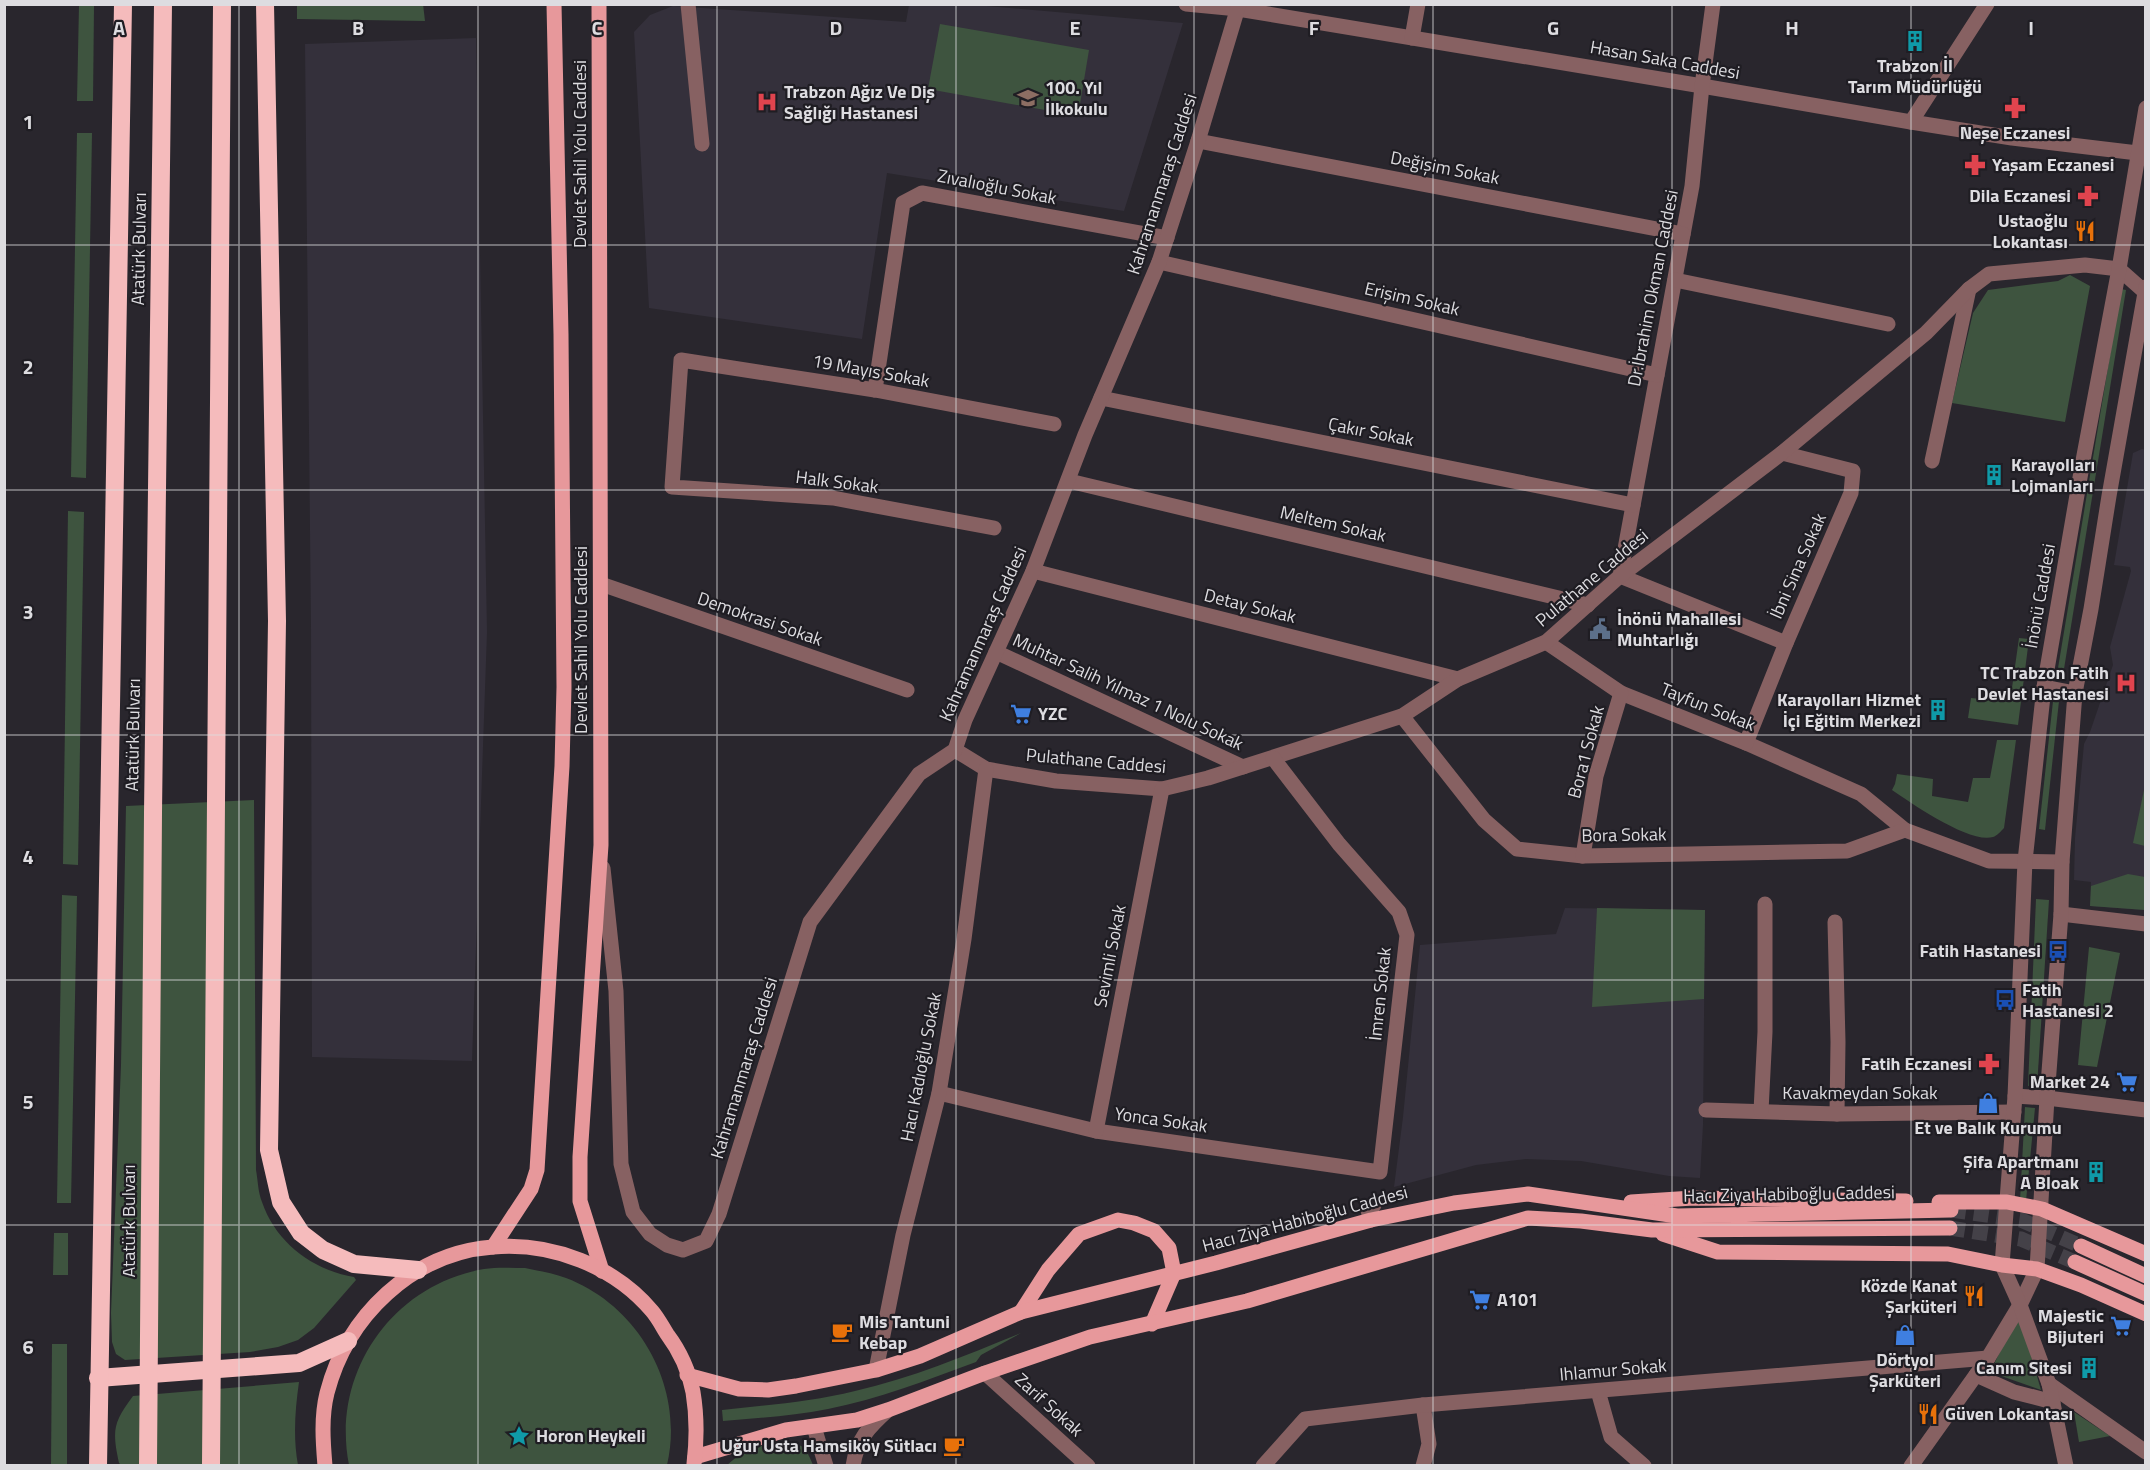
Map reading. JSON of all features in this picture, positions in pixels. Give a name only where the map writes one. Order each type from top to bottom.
[{"type":"highway","points":[[98,1466],[123,4]]},
{"type":"highway","name":"Atatürk Bulvarı","points":[[148,1466],[163,4]]},
{"type":"highway","points":[[211,1466],[222,4]]},
{"type":"highway","points":[[265,4],[277,621],[269,1150],[281,1202],[301,1233],[323,1250],[354,1264],[418,1270]]},
{"type":"highway","points":[[98,1378],[299,1363],[348,1341]]},
{"type":"main road","name":"Devlet Sahil Yolu Caddesi","points":[[493,1247],[531,1189],[537,1170],[562,766],[564,687],[561,334],[554,4]]},
{"type":"main road","name":"Devlet Sahil Yolu Caddesi","points":[[599,4],[601,845],[580,1157],[580,1201],[602,1271]]},
{"type":"main road","name":"Hacı Ziya Habiboğlu Caddesi","points":[[687,1374],[739,1389],[768,1390],[876,1370],[920,1356],[1021,1312],[1371,1220],[1454,1203],[1528,1194],[1677,1216],[1951,1210]]},
{"type":"main road","points":[[1600,1204],[1693,1198],[2007,1202],[2042,1209],[2145,1254]]},
{"type":"main road","name":"Hacı Ziya Habiboğlu Caddesi","points":[[695,1461],[786,1430],[857,1420],[1090,1337],[1247,1301],[1528,1218],[1581,1221],[1652,1230],[1950,1228]]},
{"type":"main road","points":[[1021,1312],[1048,1270],[1079,1234],[1118,1220],[1134,1222],[1154,1232],[1170,1248],[1174,1273],[1152,1324]]},
{"type":"main road","points":[[1652,1230],[1718,1252],[1948,1254],[2002,1265],[2037,1269],[2082,1285],[2145,1314]]},
{"type":"main road","points":[[2081,1246],[2145,1276]]},
{"type":"main road","points":[[325,1466],[322,1435],[326,1395],[339,1357],[359,1323],[386,1293],[418,1270],[454,1255],[493,1247],[538,1248],[580,1260],[620,1281],[652,1311],[677,1348],[692,1390],[698,1434],[695,1461]]},
{"type":"main road","points":[[2075,1262],[2145,1294]]},
{"type":"street","points":[[688,4],[702,144]]},
{"type":"street","name":"Hasan Saka Caddesi","points":[[1186,4],[1239,7],[1911,123],[2141,154]]},
{"type":"street","points":[[1412,38],[1418,4]]},
{"type":"street","name":"Dr.İbrahim Okman Caddesi","points":[[1620,576],[1692,186],[1713,4]]},
{"type":"street","points":[[1911,123],[1987,4]]},
{"type":"street","name":"Kahramanmaraş Caddesi","points":[[601,845],[616,991],[621,1164],[633,1212],[650,1234],[667,1245],[683,1250],[706,1241],[719,1214],[810,922],[920,774],[955,750],[964,720],[1033,571],[1085,435],[1159,262],[1239,7]]},
{"type":"street","name":"İnönü Caddesi","points":[[2066,1466],[2049,1384],[2020,1305],[2002,1265],[2010,1185],[2025,861],[2044,687],[2082,466],[2141,154],[2145,108]]},
{"type":"street","name":"Değişim Sokak","points":[[1198,141],[1683,234]]},
{"type":"street","name":"Zıvalıoğlu Sokak","points":[[875,390],[903,203],[922,193],[1167,238]]},
{"type":"street","name":"Erişim Sokak","points":[[1159,262],[1657,375]]},
{"type":"street","name":"Pulathane Caddesi","points":[[955,750],[986,769],[1056,781],[1162,789],[1209,778],[1402,716],[1458,679],[1546,642],[1620,576],[1782,453],[1926,333],[1969,288],[1989,274],[2085,265],[2119,269]]},
{"type":"street","points":[[1911,1466],[1988,1358],[2020,1305],[2037,1269],[2074,693],[2091,609],[2145,291],[2119,269]]},
{"type":"street","points":[[1675,280],[1888,324]]},
{"type":"street","points":[[1932,460],[1969,288]]},
{"type":"street","name":"19 Mayıs Sokak","points":[[672,487],[681,360],[875,390],[1054,424]]},
{"type":"street","name":"Çakır Sokak","points":[[1101,398],[1633,505]]},
{"type":"street","name":"İbni Sina Sokak","points":[[1746,743],[1851,493],[1853,471],[1782,453]]},
{"type":"street","name":"Meltem Sokak","points":[[1069,481],[1588,605]]},
{"type":"street","name":"Halk Sokak","points":[[672,487],[833,498],[994,528]]},
{"type":"street","name":"Detay Sokak","points":[[1033,571],[1458,679]]},
{"type":"street","points":[[1620,576],[1786,644]]},
{"type":"street","name":"Demokrasi Sokak","points":[[601,584],[907,690]]},
{"type":"street","name":"Tayfun Sokak","points":[[1546,642],[1621,693],[1746,743],[1861,794],[1905,830],[1989,861],[2062,862]]},
{"type":"street","name":"Muhtar Salih Yılmaz 1 Nolu Sokak","points":[[996,652],[1243,767]]},
{"type":"street","points":[[2044,687],[2074,693]]},
{"type":"street","name":"Bora1 Sokak","points":[[1583,856],[1596,776],[1621,693]]},
{"type":"street","name":"Bora Sokak","points":[[1402,716],[1484,820],[1517,849],[1583,856],[1847,851],[1905,830]]},
{"type":"street","name":"İmren Sokak","points":[[1273,758],[1339,844],[1399,912],[1407,935],[1380,1172]]},
{"type":"street","name":"Hacı Kadıoğlu Sokak","points":[[876,1370],[903,1235],[939,1093],[964,939],[986,769]]},
{"type":"street","name":"Sevimli Sokak","points":[[1096,1131],[1162,789]]},
{"type":"street","points":[[1761,1111],[1765,1032],[1765,904]]},
{"type":"street","points":[[2061,914],[2145,924]]},
{"type":"street","points":[[1835,922],[1837,1114]]},
{"type":"street","name":"Yonca Sokak","points":[[939,1093],[1096,1131],[1361,1176],[1380,1172]]},
{"type":"street","points":[[2015,1096],[2145,1110]]},
{"type":"street","name":"Kavakmeydan Sokak","points":[[1706,1110],[1837,1114],[2014,1112]]},
{"type":"street","points":[[1371,1220],[1367,1207],[1374,1204]]},
{"type":"street","name":"Ihlamur Sokak","points":[[1263,1466],[1305,1419],[1423,1405],[1988,1358]]},
{"type":"street","name":"Zarif Sokak","points":[[985,1373],[1088,1466]]},
{"type":"street","points":[[1976,1375],[2014,1392],[2053,1402]]},
{"type":"street","points":[[2049,1384],[2145,1452]]},
{"type":"street","points":[[1598,1391],[1611,1437],[1644,1466]]},
{"type":"street","points":[[1423,1405],[1429,1444],[1423,1466]]},
{"type":"street","points":[[853,1466],[858,1447],[868,1427],[888,1410]]},
{"type":"street","points":[[814,1427],[826,1466]]},
{"type":"shaded area","name":"Trabzon Ağız Ve Diş Sağlığı Hastanesi","points":[[964,4],[1183,23],[1124,211],[887,173],[862,339],[649,308],[634,32],[650,15],[673,6],[906,22],[909,5]]},
{"type":"shaded area","points":[[476,38],[487,632],[472,1061],[312,1057],[311,627],[305,44]]},
{"type":"shaded area","name":"TC Trabzon Fatih Devlet Hastanesi","points":[[2142,449],[2146,450],[2145,910],[2090,906],[2091,882],[2074,880],[2075,838],[2084,744],[2113,665],[2110,647],[2131,571],[2130,567],[2114,565],[2133,453]]},
{"type":"shaded area","points":[[1565,908],[1705,910],[1703,1125],[1700,1178],[1669,1176],[1581,1161],[1526,1159],[1476,1165],[1394,1187],[1420,945],[1556,934]]},
{"type":"green space","points":[[423,4],[425,21],[297,19],[297,5]]},
{"type":"green space","points":[[79,5],[94,5],[93,101],[77,101]]},
{"type":"green space","points":[[940,24],[1089,50],[1078,116],[928,89]]},
{"type":"green space","points":[[77,133],[92,133],[86,478],[71,477]]},
{"type":"green space","points":[[2070,275],[2090,286],[2065,422],[1952,403],[1973,313],[1988,290],[2058,281]]},
{"type":"green space","points":[[2121,289],[2126,290],[2063,675],[2057,674]]},
{"type":"green space","points":[[68,511],[84,512],[78,865],[63,864]]},
{"type":"green space","points":[[2019,638],[2029,639],[2018,725],[1968,718],[1971,698],[2010,702]]},
{"type":"green space","points":[[2053,701],[2059,701],[2045,830],[2039,829]]},
{"type":"green space","points":[[1997,740],[2016,740],[2004,828],[1994,836],[1983,838],[1956,829],[1892,790],[1897,774],[1933,779],[1932,796],[1968,802],[1973,778],[1990,778]]},
{"type":"green space","points":[[2144,790],[2146,790],[2145,846],[2133,843]]},
{"type":"green space","points":[[254,800],[256,1170],[260,1194],[268,1217],[286,1242],[311,1261],[324,1268],[354,1277],[356,1280],[314,1328],[298,1340],[278,1347],[250,1352],[125,1360],[116,1354],[112,1342],[111,1313],[121,1065],[126,806]]},
{"type":"green space","points":[[2128,874],[2145,877],[2145,910],[2090,906],[2091,886]]},
{"type":"green space","points":[[62,895],[77,896],[71,1203],[57,1203]]},
{"type":"green space","points":[[2036,899],[2049,900],[2037,1087],[2028,1086]]},
{"type":"green space","points":[[1597,908],[1705,910],[1704,999],[1592,1007]]},
{"type":"green space","points":[[2089,947],[2120,953],[2097,1067],[2078,1065]]},
{"type":"green space","points":[[2025,1107],[2035,1108],[2026,1201],[2020,1201]]},
{"type":"green space","points":[[54,1233],[68,1233],[68,1275],[53,1275]]},
{"type":"green space","points":[[525,1268],[561,1276],[592,1291],[616,1308],[635,1329],[651,1353],[662,1379],[669,1407],[671,1436],[667,1465],[349,1465],[346,1431],[349,1398],[359,1367],[375,1339],[396,1314],[421,1294],[451,1278],[484,1269]]},
{"type":"green space","points":[[2019,1314],[2041,1390],[1990,1372]]},
{"type":"green space","points":[[1021,1333],[981,1355],[976,1362],[866,1400],[802,1413],[723,1421],[722,1410],[822,1398],[876,1386],[939,1365]]},
{"type":"green space","points":[[52,1344],[67,1344],[67,1465],[51,1465]]},
{"type":"green space","points":[[299,1382],[295,1424],[298,1465],[121,1465],[119,1463],[115,1442],[116,1427],[121,1413],[133,1396]]},
{"type":"green space","points":[[2074,1412],[2110,1436],[2079,1442]]},
{"type":"green space","points":[[775,1442],[800,1445],[807,1452],[813,1465],[727,1465],[745,1450]]},
{"type":"tunnel","points":[[1951,1210],[2021,1220],[2081,1246]]},
{"type":"tunnel","points":[[1950,1228],[2021,1239],[2075,1262]]},
{"type":"place","name":"Trabzon İl Tarım Müdürlüğü","points":[[1915,41]]},
{"type":"place","name":"100. Yıl İlkokulu","points":[[1028,98]]},
{"type":"place","name":"Trabzon Ağız Ve Diş Sağlığı Hastanesi","points":[[767,102]]},
{"type":"place","name":"Neşe Eczanesi","points":[[2015,108]]},
{"type":"place","name":"Yaşam Eczanesi","points":[[1975,165]]},
{"type":"place","name":"Dila Eczanesi","points":[[2088,196]]},
{"type":"place","name":"Ustaoğlu Lokantası","points":[[2085,231]]},
{"type":"place","name":"Karayolları Lojmanları","points":[[1994,475]]},
{"type":"place","name":"İnönü Mahallesi Muhtarlığı","points":[[1600,629]]},
{"type":"place","name":"TC Trabzon Fatih Devlet Hastanesi","points":[[2126,683]]},
{"type":"place","name":"Karayolları Hizmet İçi Eğitim Merkezi","points":[[1938,710]]},
{"type":"place","name":"YZC","points":[[1021,714]]},
{"type":"place","name":"Fatih Hastanesi","points":[[2058,951]]},
{"type":"place","name":"Fatih Hastanesi 2","points":[[2005,1000]]},
{"type":"place","name":"Fatih Eczanesi","points":[[1989,1064]]},
{"type":"place","name":"Market 24","points":[[2127,1082]]},
{"type":"place","name":"Et ve Balık Kurumu","points":[[1988,1103]]},
{"type":"place","name":"Şifa Apartmanı A Bloak","points":[[2096,1172]]},
{"type":"place","name":"Közde Kanat Şarküteri","points":[[1974,1296]]},
{"type":"place","name":"A101","points":[[1480,1300]]},
{"type":"place","name":"Majestic Bijuteri","points":[[2121,1326]]},
{"type":"place","name":"Mis Tantuni Kebap","points":[[842,1332]]},
{"type":"place","name":"Dörtyol Şarküteri","points":[[1905,1335]]},
{"type":"place","name":"Canım Sitesi","points":[[2089,1368]]},
{"type":"place","name":"Güven Lokantası","points":[[1928,1414]]},
{"type":"place","name":"Horon Heykeli","points":[[519,1436]]},
{"type":"place","name":"Uğur Usta Hamsiköy Sütlacı","points":[[954,1446]]}]
